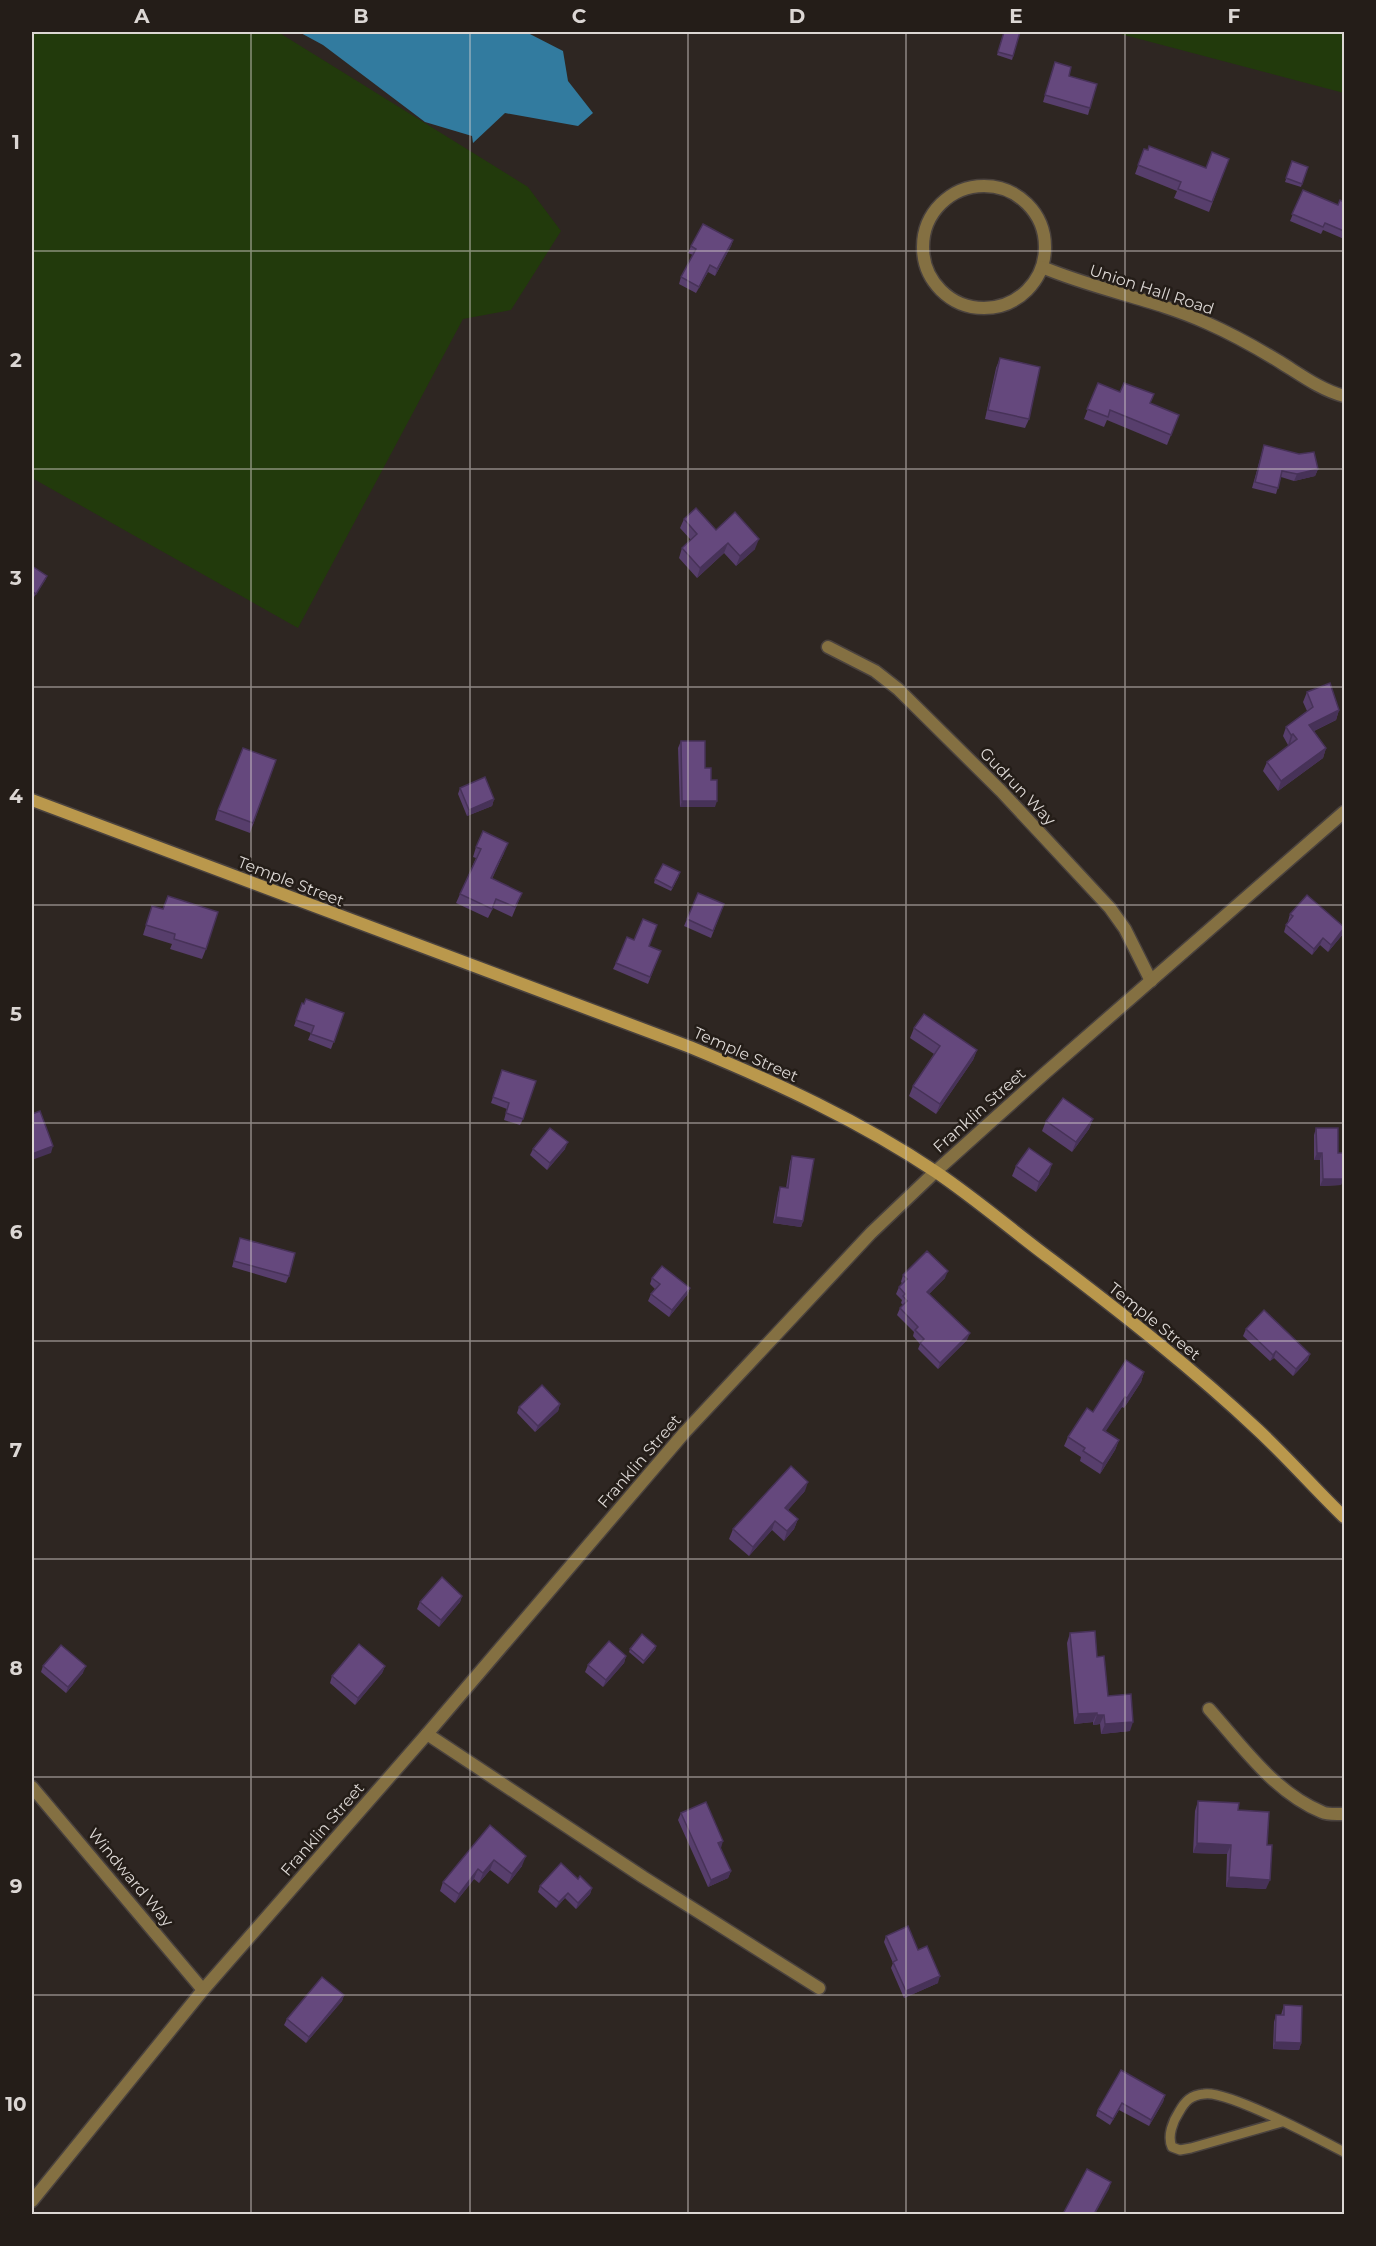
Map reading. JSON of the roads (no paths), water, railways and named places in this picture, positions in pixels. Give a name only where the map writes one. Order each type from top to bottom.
[{"type":"main road","name":"Temple Street","points":[[32,800],[721,1060],[824,1107],[935,1172],[1102,1298],[1210,1387],[1260,1432],[1344,1517]]},
{"type":"street","points":[[974,186],[991,186],[1008,190],[1022,198],[1033,210],[1042,227],[1046,246],[1042,267],[1027,291],[1005,305],[985,308],[966,306],[947,297],[928,275],[922,248],[924,231],[936,209],[958,191],[974,186]]},
{"type":"street","name":"Union Hall Road","points":[[1042,267],[1067,278],[1193,317],[1254,347],[1307,380],[1344,396]]},
{"type":"street","name":"Gudrun Way","points":[[828,647],[875,671],[898,689],[1016,806],[1110,908],[1125,929],[1151,981]]},
{"type":"street","name":"Franklin Street","points":[[32,2201],[203,1990],[427,1734],[686,1432],[871,1233],[935,1172],[1344,812]]},
{"type":"street","points":[[1209,1709],[1263,1769],[1292,1796],[1323,1813],[1344,1814]]},
{"type":"street","points":[[427,1734],[643,1877],[819,1988]]},
{"type":"street","name":"Windward Way","points":[[32,1786],[203,1990]]},
{"type":"lane","points":[[1282,2122],[1180,2150],[1173,2147],[1170,2142],[1174,2119],[1186,2100],[1206,2093],[1221,2095],[1282,2122],[1344,2152]]},
{"type":"water","points":[[299,32],[526,32],[563,51],[568,81],[593,113],[578,126],[505,113],[473,143],[472,136],[425,122],[323,45]]}]
